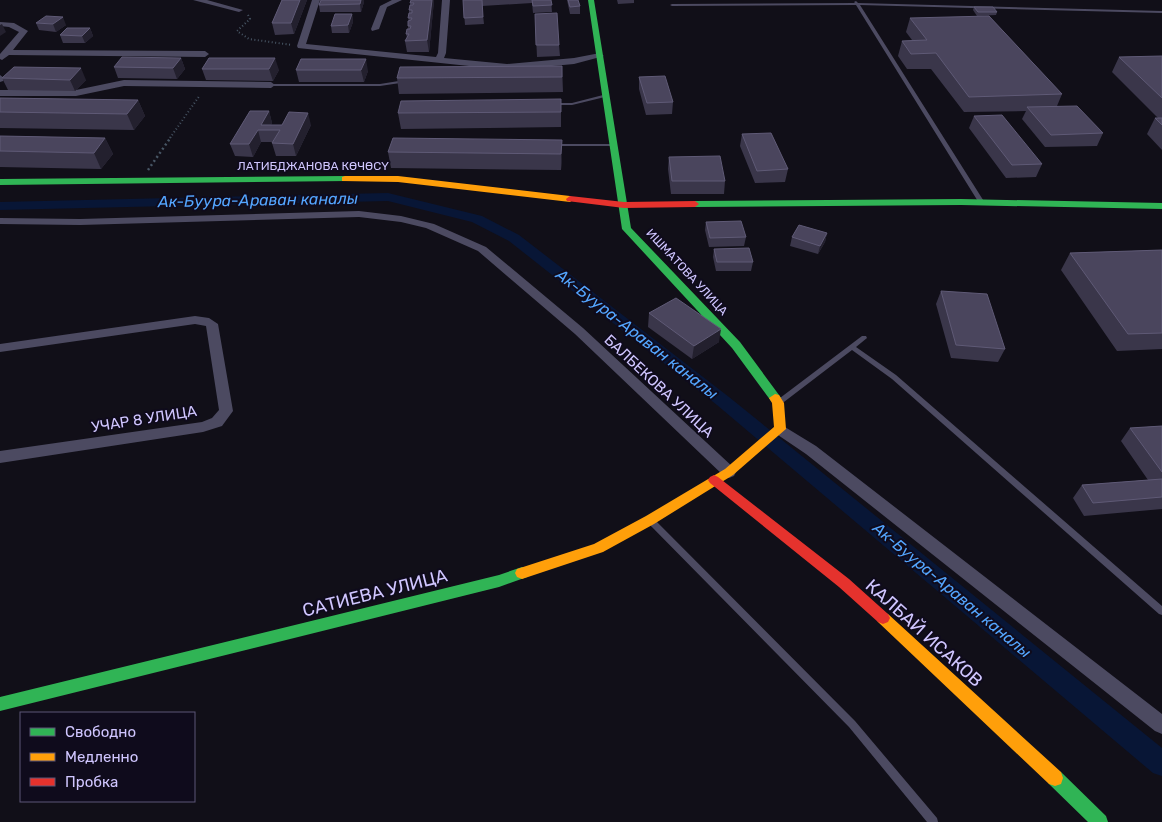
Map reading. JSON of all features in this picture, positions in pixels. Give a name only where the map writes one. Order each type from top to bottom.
[{"type":"main road","name":"ИШМАТОВА УЛИЦА","points":[[591,0],[627,229],[736,345],[763,380],[778,403],[780,429]]},
{"type":"main road","name":"ЛАТИБДЖАНОВА КӨЧӨСҮ","points":[[0,182],[398,179],[624,205],[982,203],[1162,208]]},
{"type":"main road","name":"САТИЕВА УЛИЦА","points":[[0,704],[499,580],[598,548],[650,520],[734,468],[780,429]]},
{"type":"main road","name":"КАЛБАЙ ИСАКОВ","points":[[714,480],[844,583],[1034,758],[1100,822]]},
{"type":"street","points":[[197,0],[239,10]]},
{"type":"street","points":[[316,0],[301,46],[507,67],[574,61],[600,56]]},
{"type":"street","points":[[375,30],[384,6],[398,0]]},
{"type":"street","points":[[438,61],[442,53],[446,0]]},
{"type":"street","points":[[0,24],[11,25],[24,31],[3,56]]},
{"type":"street","points":[[3,56],[205,54]]},
{"type":"street","points":[[0,93],[76,93],[124,83],[271,85]]},
{"type":"street","name":"БАЛБЕКОВА УЛИЦА","points":[[0,221],[80,222],[359,214],[401,219],[430,226],[482,249],[579,331],[734,468]]},
{"type":"street","name":"УЧАР 8 УЛИЦА","points":[[0,348],[205,320],[212,324],[226,411],[217,422],[203,427],[0,457]]},
{"type":"street","points":[[780,429],[819,456],[1162,725]]},
{"type":"lane","points":[[856,2],[982,203]]},
{"type":"lane","points":[[672,5],[856,2],[1162,12]]},
{"type":"lane","points":[[478,71],[507,67]]},
{"type":"lane","points":[[271,85],[380,85],[410,81]]},
{"type":"lane","points":[[544,104],[572,104],[607,95]]},
{"type":"lane","points":[[546,146],[615,145]]},
{"type":"lane","points":[[778,403],[864,338]]},
{"type":"lane","points":[[852,346],[894,377],[1162,611]]},
{"type":"lane","points":[[650,520],[852,724],[933,822]]},
{"type":"path","points":[[239,10],[248,13],[250,19],[237,31],[249,39],[301,46]]},
{"type":"path","points":[[139,182],[207,84]]},
{"type":"building","points":[[282,0],[300,0],[291,23],[272,23]]},
{"type":"building","points":[[321,0],[361,0],[360,4],[319,5]]},
{"type":"building","points":[[411,0],[432,0],[427,40],[405,41],[409,34],[406,34],[407,29],[410,29],[411,26],[408,26],[408,21],[412,18],[408,18],[412,10],[409,10],[410,5],[414,3],[410,3]]},
{"type":"building","points":[[463,0],[482,0],[483,17],[464,18]]},
{"type":"building","points":[[532,0],[551,0],[552,5],[533,6]]},
{"type":"building","points":[[568,0],[578,0],[580,6],[570,7]]},
{"type":"building","points":[[974,7],[993,7],[997,12],[978,12]]},
{"type":"building","points":[[557,13],[559,45],[536,45],[535,14]]},
{"type":"building","points":[[335,14],[352,14],[348,25],[331,26]]},
{"type":"building","points":[[46,16],[63,17],[53,24],[36,23]]},
{"type":"building","points":[[989,16],[1062,94],[969,97],[936,53],[911,54],[902,41],[927,40],[910,18]]},
{"type":"building","points":[[67,28],[90,28],[82,36],[60,35]]},
{"type":"building","points":[[1162,56],[1162,98],[1119,57]]},
{"type":"building","points":[[122,57],[181,58],[173,68],[114,67]]},
{"type":"building","points":[[209,58],[275,58],[269,69],[202,69]]},
{"type":"building","points":[[301,59],[366,59],[361,70],[296,70]]},
{"type":"building","points":[[562,66],[562,77],[397,78],[400,67]]},
{"type":"building","points":[[14,67],[81,68],[70,80],[2,78]]},
{"type":"building","points":[[665,76],[673,102],[647,103],[639,77]]},
{"type":"building","points":[[0,98],[138,100],[127,114],[0,112]]},
{"type":"building","points":[[561,99],[561,112],[398,113],[401,101]]},
{"type":"building","points":[[1077,106],[1103,133],[1051,135],[1027,107]]},
{"type":"building","points":[[250,111],[269,111],[261,125],[282,125],[289,112],[308,113],[293,144],[272,143],[280,130],[258,130],[249,144],[230,144]]},
{"type":"building","points":[[1002,115],[1042,164],[1012,165],[974,116]]},
{"type":"building","points":[[1155,118],[1162,118],[1162,125]]},
{"type":"building","points":[[771,133],[788,169],[757,171],[742,134]]},
{"type":"building","points":[[0,136],[105,138],[94,153],[0,151]]},
{"type":"building","points":[[393,138],[562,140],[561,154],[388,152]]},
{"type":"building","points":[[720,156],[725,181],[672,181],[669,157]]},
{"type":"building","points":[[741,221],[746,237],[710,238],[706,222]]},
{"type":"building","points":[[799,225],[827,233],[820,246],[792,237]]},
{"type":"building","points":[[749,248],[753,262],[717,262],[714,249]]},
{"type":"building","points":[[1162,250],[1162,333],[1128,334],[1070,253]]},
{"type":"building","points":[[941,291],[987,294],[1005,349],[956,345]]},
{"type":"building","points":[[676,298],[721,329],[694,346],[649,313]]},
{"type":"building","points":[[1162,426],[1162,472],[1130,428]]},
{"type":"building","points":[[1162,479],[1162,497],[1093,503],[1082,485]]},
{"type":"waterway","name":"Ак-Буура-Араван каналы","points":[[0,206],[388,197],[477,219],[514,238],[723,401],[1162,764]]},
{"type":"traffic: fast","points":[[591,0],[627,229],[736,345],[775,398]]},
{"type":"traffic: fast","points":[[0,182],[345,179]]},
{"type":"traffic: fast","points":[[695,204],[961,202],[1162,206]]},
{"type":"traffic: fast","points":[[0,704],[499,581],[522,573]]},
{"type":"traffic: fast","points":[[1055,778],[1100,822]]},
{"type":"traffic: slow","points":[[345,179],[398,179],[570,199]]},
{"type":"traffic: slow","points":[[522,573],[598,548],[650,520],[729,472],[780,429],[778,403],[775,398]]},
{"type":"traffic: slow","points":[[883,618],[1055,778]]},
{"type":"traffic: jam","points":[[570,199],[624,205],[695,204]]},
{"type":"traffic: jam","points":[[714,480],[844,583],[883,618]]}]
